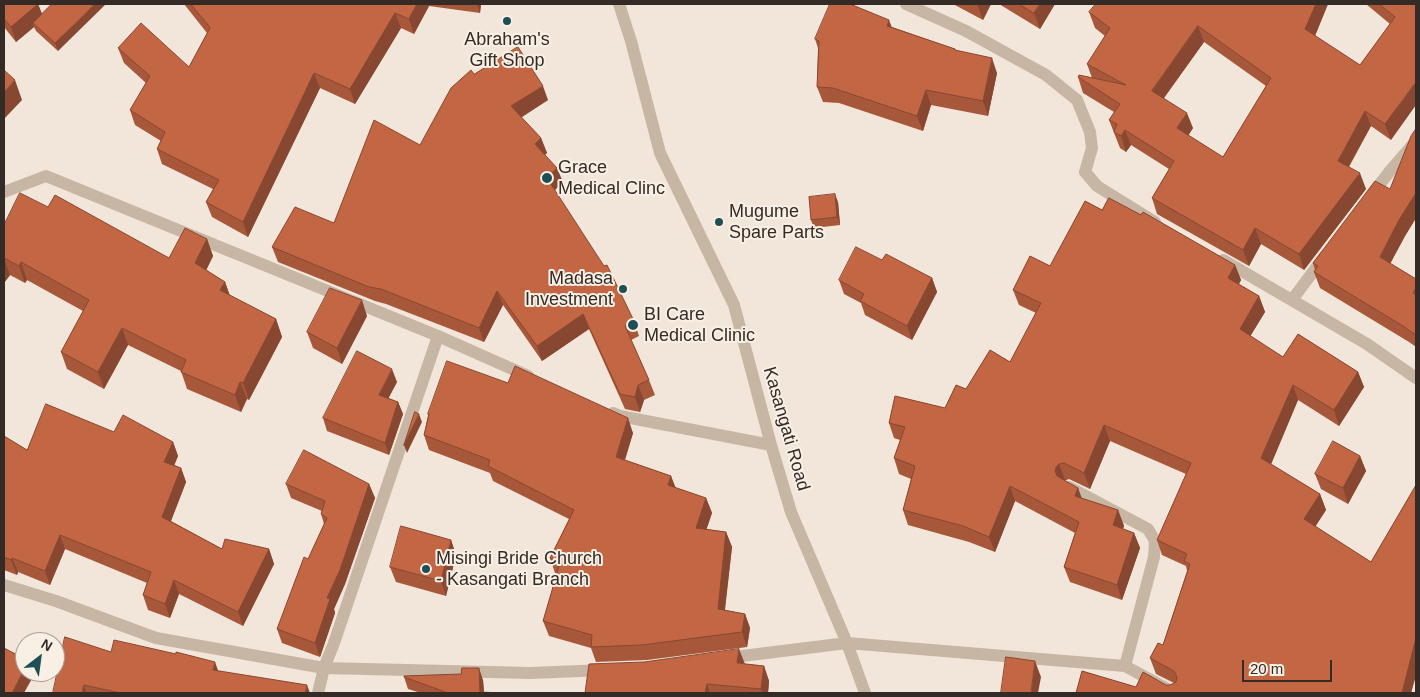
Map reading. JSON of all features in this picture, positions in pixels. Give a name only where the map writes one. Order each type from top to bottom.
[{"type":"street","name":"Kasangati Road","points":[[619,4],[631,41],[660,154],[734,305],[791,512],[847,643],[865,693]]},
{"type":"street","points":[[906,4],[966,31],[1046,75],[1077,100],[1090,132],[1092,148],[1085,172],[1097,186],[1166,228]]},
{"type":"street","points":[[1361,209],[1416,141]]},
{"type":"street","points":[[4,192],[46,176],[438,336],[538,380]]},
{"type":"street","points":[[1292,300],[1332,246]]},
{"type":"street","points":[[1216,256],[1367,344],[1416,378]]},
{"type":"street","points":[[318,693],[324,668],[438,336]]},
{"type":"street","points":[[601,408],[620,416],[771,445]]},
{"type":"street","points":[[1069,487],[1148,528],[1155,541],[1154,557],[1125,666]]},
{"type":"street","points":[[4,585],[56,601],[156,638],[324,668],[530,673],[618,669]]},
{"type":"street","points":[[714,660],[847,643],[1125,666],[1175,693]]},
{"type":"building","points":[[4,4],[38,4],[11,27],[4,19]]},
{"type":"building","points":[[52,4],[95,4],[55,43],[33,23]]},
{"type":"building","points":[[191,4],[417,4],[409,19],[395,13],[350,89],[314,73],[243,222],[206,202],[219,180],[157,149],[165,132],[130,110],[150,76],[118,48],[141,23],[189,67],[210,28]]},
{"type":"building","points":[[830,4],[850,4],[889,20],[887,26],[955,50],[992,58],[983,101],[926,90],[917,116],[833,88],[817,87],[819,41],[815,39]]},
{"type":"building","points":[[1019,4],[1040,4],[1034,13]]},
{"type":"building","points":[[1096,4],[1316,4],[1305,29],[1360,65],[1395,17],[1379,4],[1416,4],[1416,82],[1385,124],[1365,111],[1338,161],[1360,173],[1299,254],[1255,228],[1243,250],[1152,198],[1174,161],[1125,130],[1121,136],[1114,132],[1117,124],[1109,120],[1120,104],[1078,77],[1079,75],[1126,85],[1087,64],[1110,28],[1089,12]],"holes":[[[1198,26],[1271,78],[1223,157],[1177,128],[1187,113],[1152,91]]]},
{"type":"building","points":[[518,47],[543,86],[511,106],[541,138],[535,144],[557,168],[547,178],[604,266],[607,265],[634,321],[625,326],[649,380],[638,385],[635,397],[620,394],[583,314],[537,346],[497,291],[479,328],[381,289],[369,287],[272,247],[295,207],[334,223],[374,120],[420,145],[451,88],[471,70],[474,74]]},
{"type":"building","points":[[4,70],[15,80],[4,92]]},
{"type":"building","points":[[1416,129],[1416,193],[1399,220],[1380,257],[1416,279],[1416,288],[1413,293],[1416,295],[1416,335],[1314,272],[1318,266],[1313,263],[1375,181],[1390,189],[1411,136]]},
{"type":"building","points":[[20,193],[48,207],[55,195],[169,258],[185,228],[207,239],[195,263],[225,282],[220,290],[276,319],[243,383],[240,382],[235,395],[181,372],[186,360],[122,328],[98,372],[61,352],[89,300],[21,262],[19,266],[4,258],[4,225]]},
{"type":"building","points":[[835,194],[837,217],[811,220],[809,197]]},
{"type":"building","points":[[1109,198],[1141,215],[1143,212],[1235,265],[1228,278],[1259,296],[1240,329],[1283,357],[1298,334],[1358,372],[1334,410],[1293,385],[1261,458],[1320,494],[1304,519],[1371,562],[1416,485],[1416,638],[1402,693],[1076,693],[1082,671],[1136,687],[1143,672],[1166,685],[1176,682],[1177,677],[1174,671],[1150,658],[1158,643],[1163,645],[1190,564],[1184,561],[1187,554],[1157,540],[1191,463],[1104,425],[1084,473],[1064,463],[1059,464],[1055,471],[1057,476],[1078,488],[1075,496],[1118,510],[1113,525],[1134,533],[1117,585],[1064,567],[1079,522],[1010,486],[989,537],[963,526],[903,510],[915,466],[894,458],[905,427],[889,423],[895,396],[945,408],[956,385],[966,389],[990,350],[1010,362],[1041,303],[1013,290],[1030,256],[1050,266],[1085,201],[1102,210]]},
{"type":"building","points":[[856,247],[882,260],[886,254],[932,278],[907,326],[860,301],[864,294],[839,280]]},
{"type":"building","points":[[330,288],[362,300],[337,348],[307,332]]},
{"type":"building","points":[[357,351],[392,369],[379,395],[398,402],[385,443],[323,418]]},
{"type":"building","points":[[447,361],[508,383],[515,366],[628,418],[616,457],[671,476],[668,485],[706,498],[696,528],[726,532],[718,609],[745,614],[742,632],[642,645],[591,647],[592,635],[543,621],[560,563],[550,558],[574,510],[488,466],[490,460],[424,435],[428,414]]},
{"type":"building","points":[[46,404],[114,432],[123,415],[173,442],[164,462],[181,468],[162,517],[222,549],[225,539],[269,549],[238,612],[174,580],[165,604],[143,595],[151,572],[60,535],[45,571],[12,558],[11,560],[4,557],[4,436],[27,450]]},
{"type":"building","points":[[415,412],[419,414],[404,445]]},
{"type":"building","points":[[1333,441],[1360,456],[1343,488],[1315,474]]},
{"type":"building","points":[[304,450],[369,484],[340,570],[327,598],[330,599],[315,643],[277,629],[304,557],[308,559],[327,518],[321,514],[325,501],[286,484]]},
{"type":"building","points":[[401,526],[451,540],[441,581],[390,567]]},
{"type":"building","points":[[65,637],[111,652],[114,640],[176,654],[176,652],[215,662],[213,670],[307,685],[305,693],[120,693],[84,685],[82,693],[53,693],[55,682],[65,682]]},
{"type":"building","points":[[4,648],[15,654],[15,682],[18,682],[12,693],[4,693]]},
{"type":"building","points":[[739,649],[737,663],[764,666],[761,689],[707,684],[705,693],[585,693],[589,664],[644,662]]},
{"type":"building","points":[[1006,657],[1035,661],[1031,692],[1035,693],[1001,693]]},
{"type":"building","points":[[462,668],[479,668],[480,692],[503,693],[448,693],[404,677],[461,674]]},
{"type":"place","name":"Abraham's Gift Shop","points":[[507,21]]},
{"type":"place","name":"Grace Medical Clinc","points":[[547,178]]},
{"type":"place","name":"Mugume Spare Parts","points":[[719,222]]},
{"type":"place","name":"Madasa Investment","points":[[623,289]]},
{"type":"place","name":"BI Care Medical Clinic","points":[[633,325]]},
{"type":"place","name":"Misingi Bride Church - Kasangati Branch","points":[[426,569]]}]
